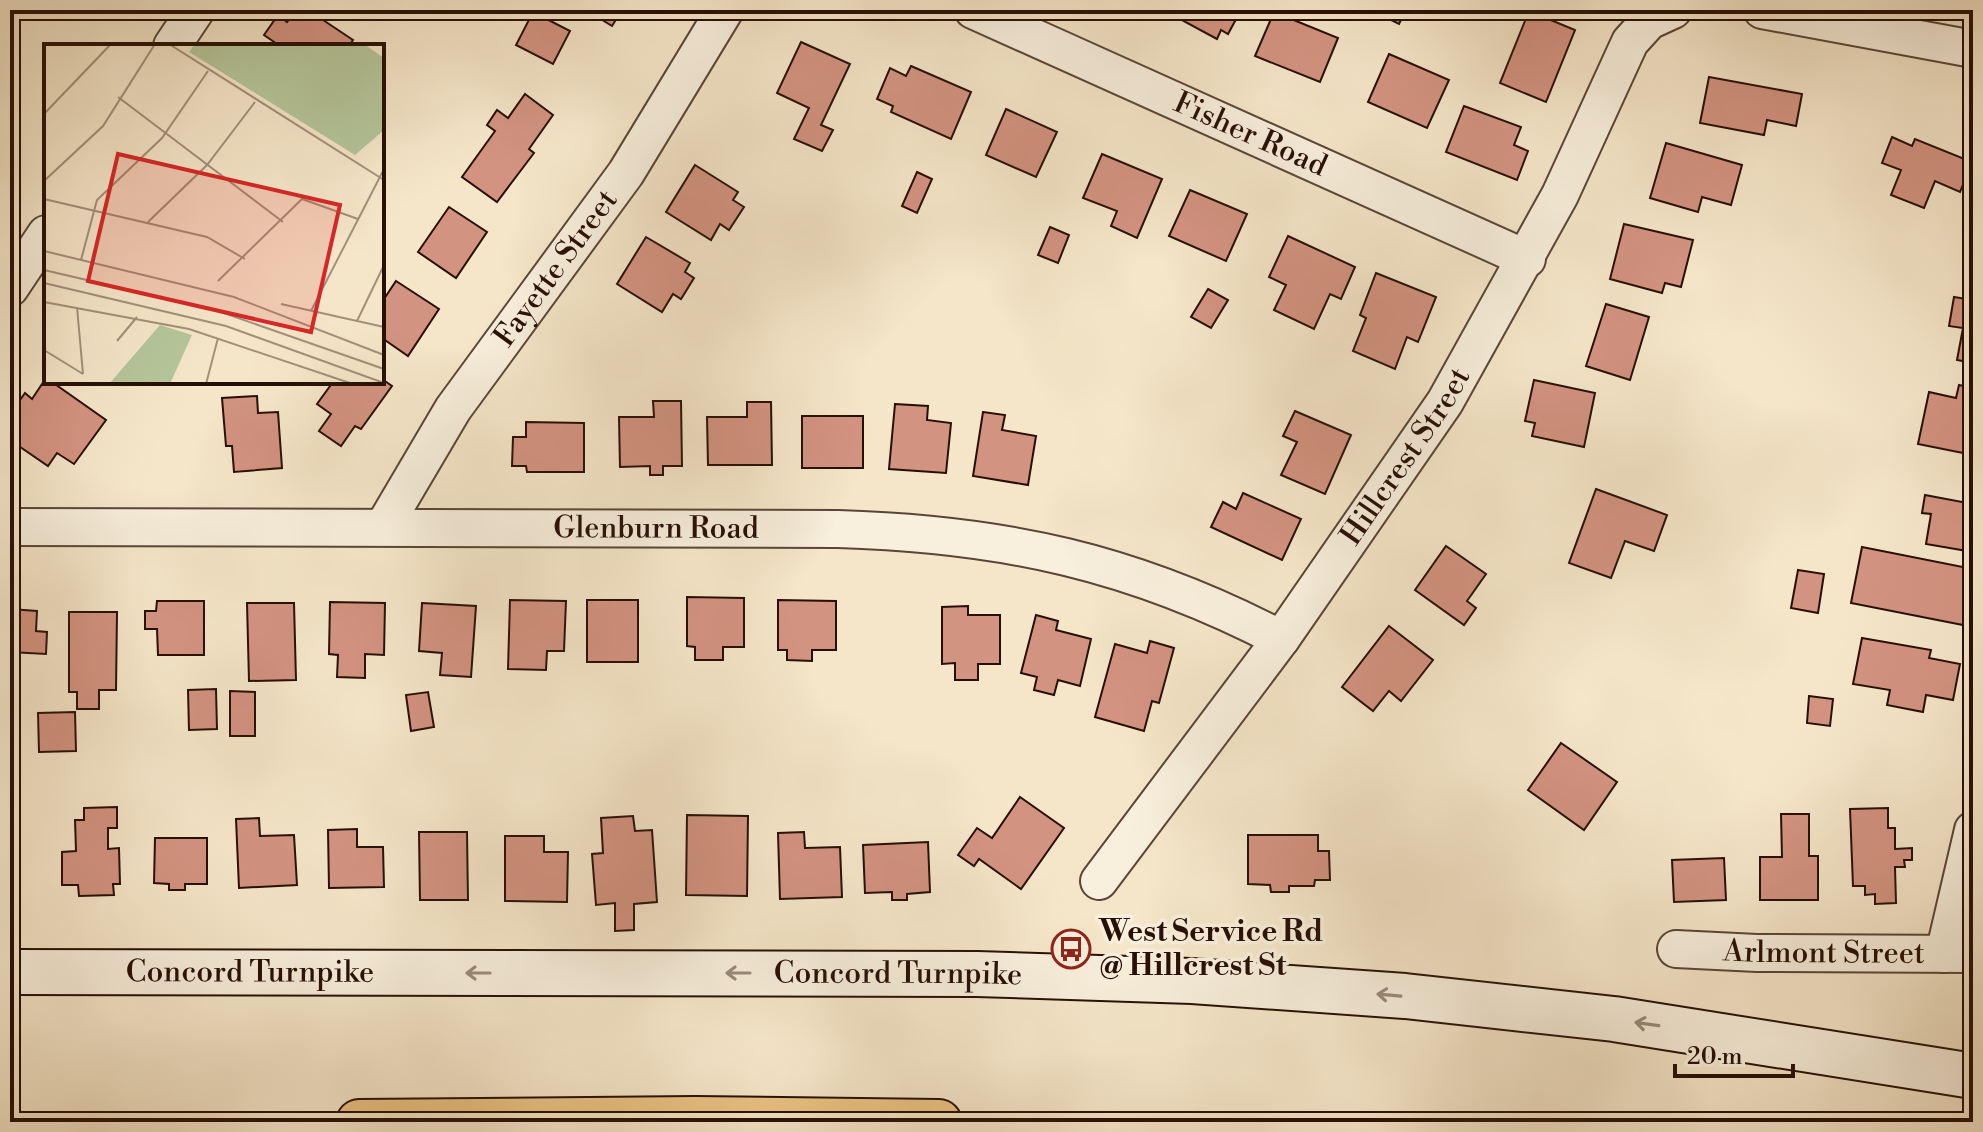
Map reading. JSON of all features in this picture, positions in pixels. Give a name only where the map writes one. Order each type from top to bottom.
[{"type":"highway","points":[[359,1122],[711,1119],[939,1122]]},
{"type":"main road","name":"Concord Turnpike","points":[[10,972],[977,974],[1192,981],[1405,996],[1599,1017],[1973,1076]]},
{"type":"street","points":[[173,44],[196,10]]},
{"type":"street","name":"Fayette Street","points":[[384,526],[453,409],[626,173],[725,10]]},
{"type":"street","name":"Fisher Road","points":[[973,10],[1527,259]]},
{"type":"street","name":"Hillcrest Street","points":[[1099,881],[1281,639],[1432,422],[1527,259],[1630,42],[1649,21],[1672,10]]},
{"type":"street","points":[[1762,10],[1973,49]]},
{"type":"street","points":[[10,288],[44,237]]},
{"type":"street","name":"Glenburn Road","points":[[10,527],[838,529],[965,536],[1057,552],[1125,571],[1218,608],[1281,639]]},
{"type":"street","points":[[1959,954],[1973,830]]},
{"type":"street","name":"Arlmont Street","points":[[1676,949],[1959,954]]},
{"type":"building","points":[[296,10],[308,10],[353,40],[350,44],[277,44],[264,35],[278,15],[287,22]]},
{"type":"building","points":[[586,10],[622,10],[612,26]]},
{"type":"building","points":[[1241,10],[1228,34],[1221,30],[1217,39],[1165,11]]},
{"type":"building","points":[[1381,10],[1406,10],[1399,24],[1379,14]]},
{"type":"building","points":[[1529,11],[1575,30],[1546,102],[1500,83]]},
{"type":"building","points":[[533,12],[570,31],[553,64],[516,45]]},
{"type":"building","points":[[1274,12],[1338,38],[1320,82],[1255,56]]},
{"type":"building","points":[[801,42],[850,64],[821,125],[833,130],[822,151],[794,139],[809,108],[777,93]]},
{"type":"building","points":[[1389,54],[1449,80],[1427,128],[1368,102]]},
{"type":"building","points":[[911,66],[971,92],[951,139],[891,112],[893,106],[877,99],[890,68],[906,76]]},
{"type":"building","points":[[1709,77],[1802,94],[1796,126],[1767,120],[1764,135],[1700,123]]},
{"type":"building","points":[[525,94],[553,115],[529,149],[534,153],[497,202],[462,177],[495,131],[487,125],[497,110],[508,118]]},
{"type":"building","points":[[1464,106],[1521,127],[1514,145],[1528,151],[1517,180],[1446,152]]},
{"type":"building","points":[[1006,109],[1057,132],[1036,177],[986,155]]},
{"type":"building","points":[[1892,137],[1912,146],[1915,139],[1972,162],[1960,192],[1935,181],[1924,208],[1891,195],[1901,170],[1882,163]]},
{"type":"building","points":[[1666,143],[1742,165],[1731,205],[1702,197],[1698,212],[1650,198]]},
{"type":"building","points":[[1102,154],[1162,179],[1137,238],[1111,226],[1117,211],[1083,198]]},
{"type":"building","points":[[695,165],[738,192],[733,200],[744,207],[729,230],[720,224],[711,240],[666,212]]},
{"type":"building","points":[[917,172],[932,179],[917,213],[902,206]]},
{"type":"building","points":[[1190,190],[1247,214],[1226,261],[1169,236]]},
{"type":"building","points":[[449,207],[487,232],[456,278],[418,252]]},
{"type":"building","points":[[1624,224],[1693,240],[1681,287],[1665,283],[1662,293],[1610,279]]},
{"type":"building","points":[[1050,227],[1069,235],[1058,263],[1038,255]]},
{"type":"building","points":[[1288,236],[1355,267],[1341,299],[1330,294],[1314,329],[1274,310],[1286,285],[1269,277]]},
{"type":"building","points":[[646,237],[690,263],[685,272],[694,278],[681,299],[673,294],[662,312],[617,284]]},
{"type":"building","points":[[1376,273],[1436,297],[1418,342],[1407,337],[1395,369],[1353,351],[1366,318],[1360,315]]},
{"type":"building","points":[[396,281],[439,309],[408,356],[384,339],[384,299]]},
{"type":"building","points":[[1208,289],[1228,300],[1211,328],[1191,317]]},
{"type":"building","points":[[1954,297],[1973,300],[1973,363],[1957,360],[1963,328],[1949,326]]},
{"type":"building","points":[[1606,304],[1649,317],[1630,380],[1586,366]]},
{"type":"building","points":[[384,380],[392,386],[361,429],[355,426],[341,446],[319,431],[331,414],[317,404],[332,384],[384,384]]},
{"type":"building","points":[[1534,380],[1595,393],[1584,447],[1532,436],[1535,423],[1525,421]]},
{"type":"building","points":[[44,381],[44,384],[55,384],[106,420],[74,464],[57,453],[48,466],[10,440],[10,430],[20,415],[13,410],[25,393],[32,399]]},
{"type":"building","points":[[1959,385],[1973,388],[1973,455],[1918,444],[1929,392],[1956,398]]},
{"type":"building","points":[[257,396],[258,413],[278,412],[282,468],[234,472],[232,446],[226,446],[222,398]]},
{"type":"building","points":[[653,401],[681,401],[682,466],[663,466],[663,475],[650,475],[650,466],[620,467],[619,417],[654,417]]},
{"type":"building","points":[[747,402],[771,402],[772,465],[708,465],[707,417],[747,417]]},
{"type":"building","points":[[895,404],[928,406],[927,420],[951,423],[946,473],[889,469]]},
{"type":"building","points":[[1295,411],[1351,435],[1325,494],[1281,475],[1297,442],[1283,436]]},
{"type":"building","points":[[983,412],[1005,415],[1002,430],[1036,436],[1028,485],[973,476]]},
{"type":"building","points":[[802,416],[863,416],[863,468],[802,468]]},
{"type":"building","points":[[526,422],[584,423],[584,472],[527,472],[526,466],[512,466],[513,437],[526,437]]},
{"type":"building","points":[[1596,489],[1667,515],[1654,551],[1625,541],[1611,578],[1569,563]]},
{"type":"building","points":[[1243,493],[1301,519],[1282,560],[1211,527],[1223,502],[1236,509]]},
{"type":"building","points":[[1925,495],[1973,504],[1973,552],[1926,544],[1931,514],[1922,513]]},
{"type":"building","points":[[1446,546],[1486,574],[1467,601],[1476,608],[1464,625],[1415,590]]},
{"type":"building","points":[[1862,547],[1973,569],[1973,627],[1851,603]]},
{"type":"building","points":[[1798,570],[1824,574],[1818,613],[1791,608]]},
{"type":"building","points":[[687,597],[744,598],[744,647],[723,647],[723,660],[695,660],[695,647],[687,646]]},
{"type":"building","points":[[510,600],[566,601],[564,651],[547,651],[546,670],[508,669]]},
{"type":"building","points":[[587,600],[638,600],[638,662],[587,662]]},
{"type":"building","points":[[778,600],[836,601],[836,650],[812,650],[812,661],[787,660],[787,650],[778,650]]},
{"type":"building","points":[[157,601],[204,601],[204,655],[158,655],[157,629],[145,629],[145,611],[156,611]]},
{"type":"building","points":[[330,602],[385,603],[384,655],[365,654],[365,678],[337,677],[338,655],[329,654]]},
{"type":"building","points":[[247,603],[294,603],[296,680],[249,681]]},
{"type":"building","points":[[422,603],[476,606],[471,677],[440,675],[442,653],[419,651]]},
{"type":"building","points":[[968,606],[968,615],[1000,615],[1000,664],[978,664],[978,680],[955,680],[955,663],[942,664],[942,607]]},
{"type":"building","points":[[10,609],[37,611],[36,631],[47,632],[46,654],[10,652]]},
{"type":"building","points":[[69,612],[117,612],[116,690],[99,690],[99,709],[77,709],[77,692],[69,692]]},
{"type":"building","points":[[1036,615],[1058,621],[1056,630],[1091,639],[1080,686],[1058,680],[1054,695],[1034,690],[1037,677],[1021,673]]},
{"type":"building","points":[[1389,626],[1433,660],[1401,701],[1389,691],[1373,711],[1342,687]]},
{"type":"building","points":[[1862,638],[1931,650],[1929,658],[1960,664],[1953,700],[1926,695],[1923,712],[1887,705],[1890,690],[1853,684]]},
{"type":"building","points":[[1150,641],[1174,648],[1159,703],[1152,701],[1144,731],[1095,717],[1115,644],[1147,653]]},
{"type":"building","points":[[216,689],[217,729],[189,730],[188,690]]},
{"type":"building","points":[[230,691],[255,692],[255,736],[230,736]]},
{"type":"building","points":[[428,692],[434,727],[411,731],[406,695]]},
{"type":"building","points":[[1809,696],[1833,699],[1830,726],[1807,723]]},
{"type":"building","points":[[75,712],[76,751],[39,752],[38,713]]},
{"type":"building","points":[[1561,743],[1617,782],[1584,830],[1528,790]]},
{"type":"building","points":[[14,769],[18,822],[11,822],[14,878],[10,879],[10,770]]},
{"type":"building","points":[[1020,797],[1064,828],[1021,889],[979,859],[974,866],[958,855],[977,828],[992,838]]},
{"type":"building","points":[[117,807],[117,828],[108,828],[108,849],[119,848],[120,884],[113,884],[114,895],[79,896],[78,885],[62,885],[62,852],[76,851],[75,820],[84,820],[84,808]]},
{"type":"building","points":[[1888,808],[1888,828],[1895,828],[1895,849],[1912,848],[1912,860],[1904,860],[1905,867],[1895,867],[1896,903],[1875,904],[1875,894],[1865,895],[1865,886],[1853,886],[1850,809]]},
{"type":"building","points":[[1781,814],[1809,814],[1809,856],[1818,856],[1818,900],[1760,900],[1760,857],[1782,857]]},
{"type":"building","points":[[687,815],[748,816],[747,896],[686,895]]},
{"type":"building","points":[[633,816],[635,831],[652,830],[657,902],[634,904],[634,930],[615,931],[615,903],[596,905],[592,854],[603,853],[601,818]]},
{"type":"building","points":[[259,818],[260,836],[294,835],[297,885],[239,888],[236,819]]},
{"type":"building","points":[[357,829],[357,847],[383,847],[384,887],[329,888],[328,830]]},
{"type":"building","points":[[419,832],[467,832],[468,900],[420,900]]},
{"type":"building","points":[[804,832],[805,848],[840,847],[842,897],[780,899],[778,833]]},
{"type":"building","points":[[1248,835],[1318,835],[1318,851],[1329,851],[1330,880],[1315,880],[1314,886],[1289,886],[1289,892],[1271,892],[1270,885],[1248,884]]},
{"type":"building","points":[[505,836],[544,836],[544,852],[568,852],[567,902],[505,901]]},
{"type":"building","points":[[155,838],[207,838],[207,884],[185,884],[185,890],[169,890],[169,884],[154,883]]},
{"type":"building","points":[[928,842],[930,892],[907,894],[907,900],[892,900],[892,892],[865,893],[863,845]]},
{"type":"building","points":[[1724,858],[1726,900],[1674,902],[1672,860]]},
{"type":"place","name":"West Service Rd @ Hillcrest St","points":[[1071,949]]}]
